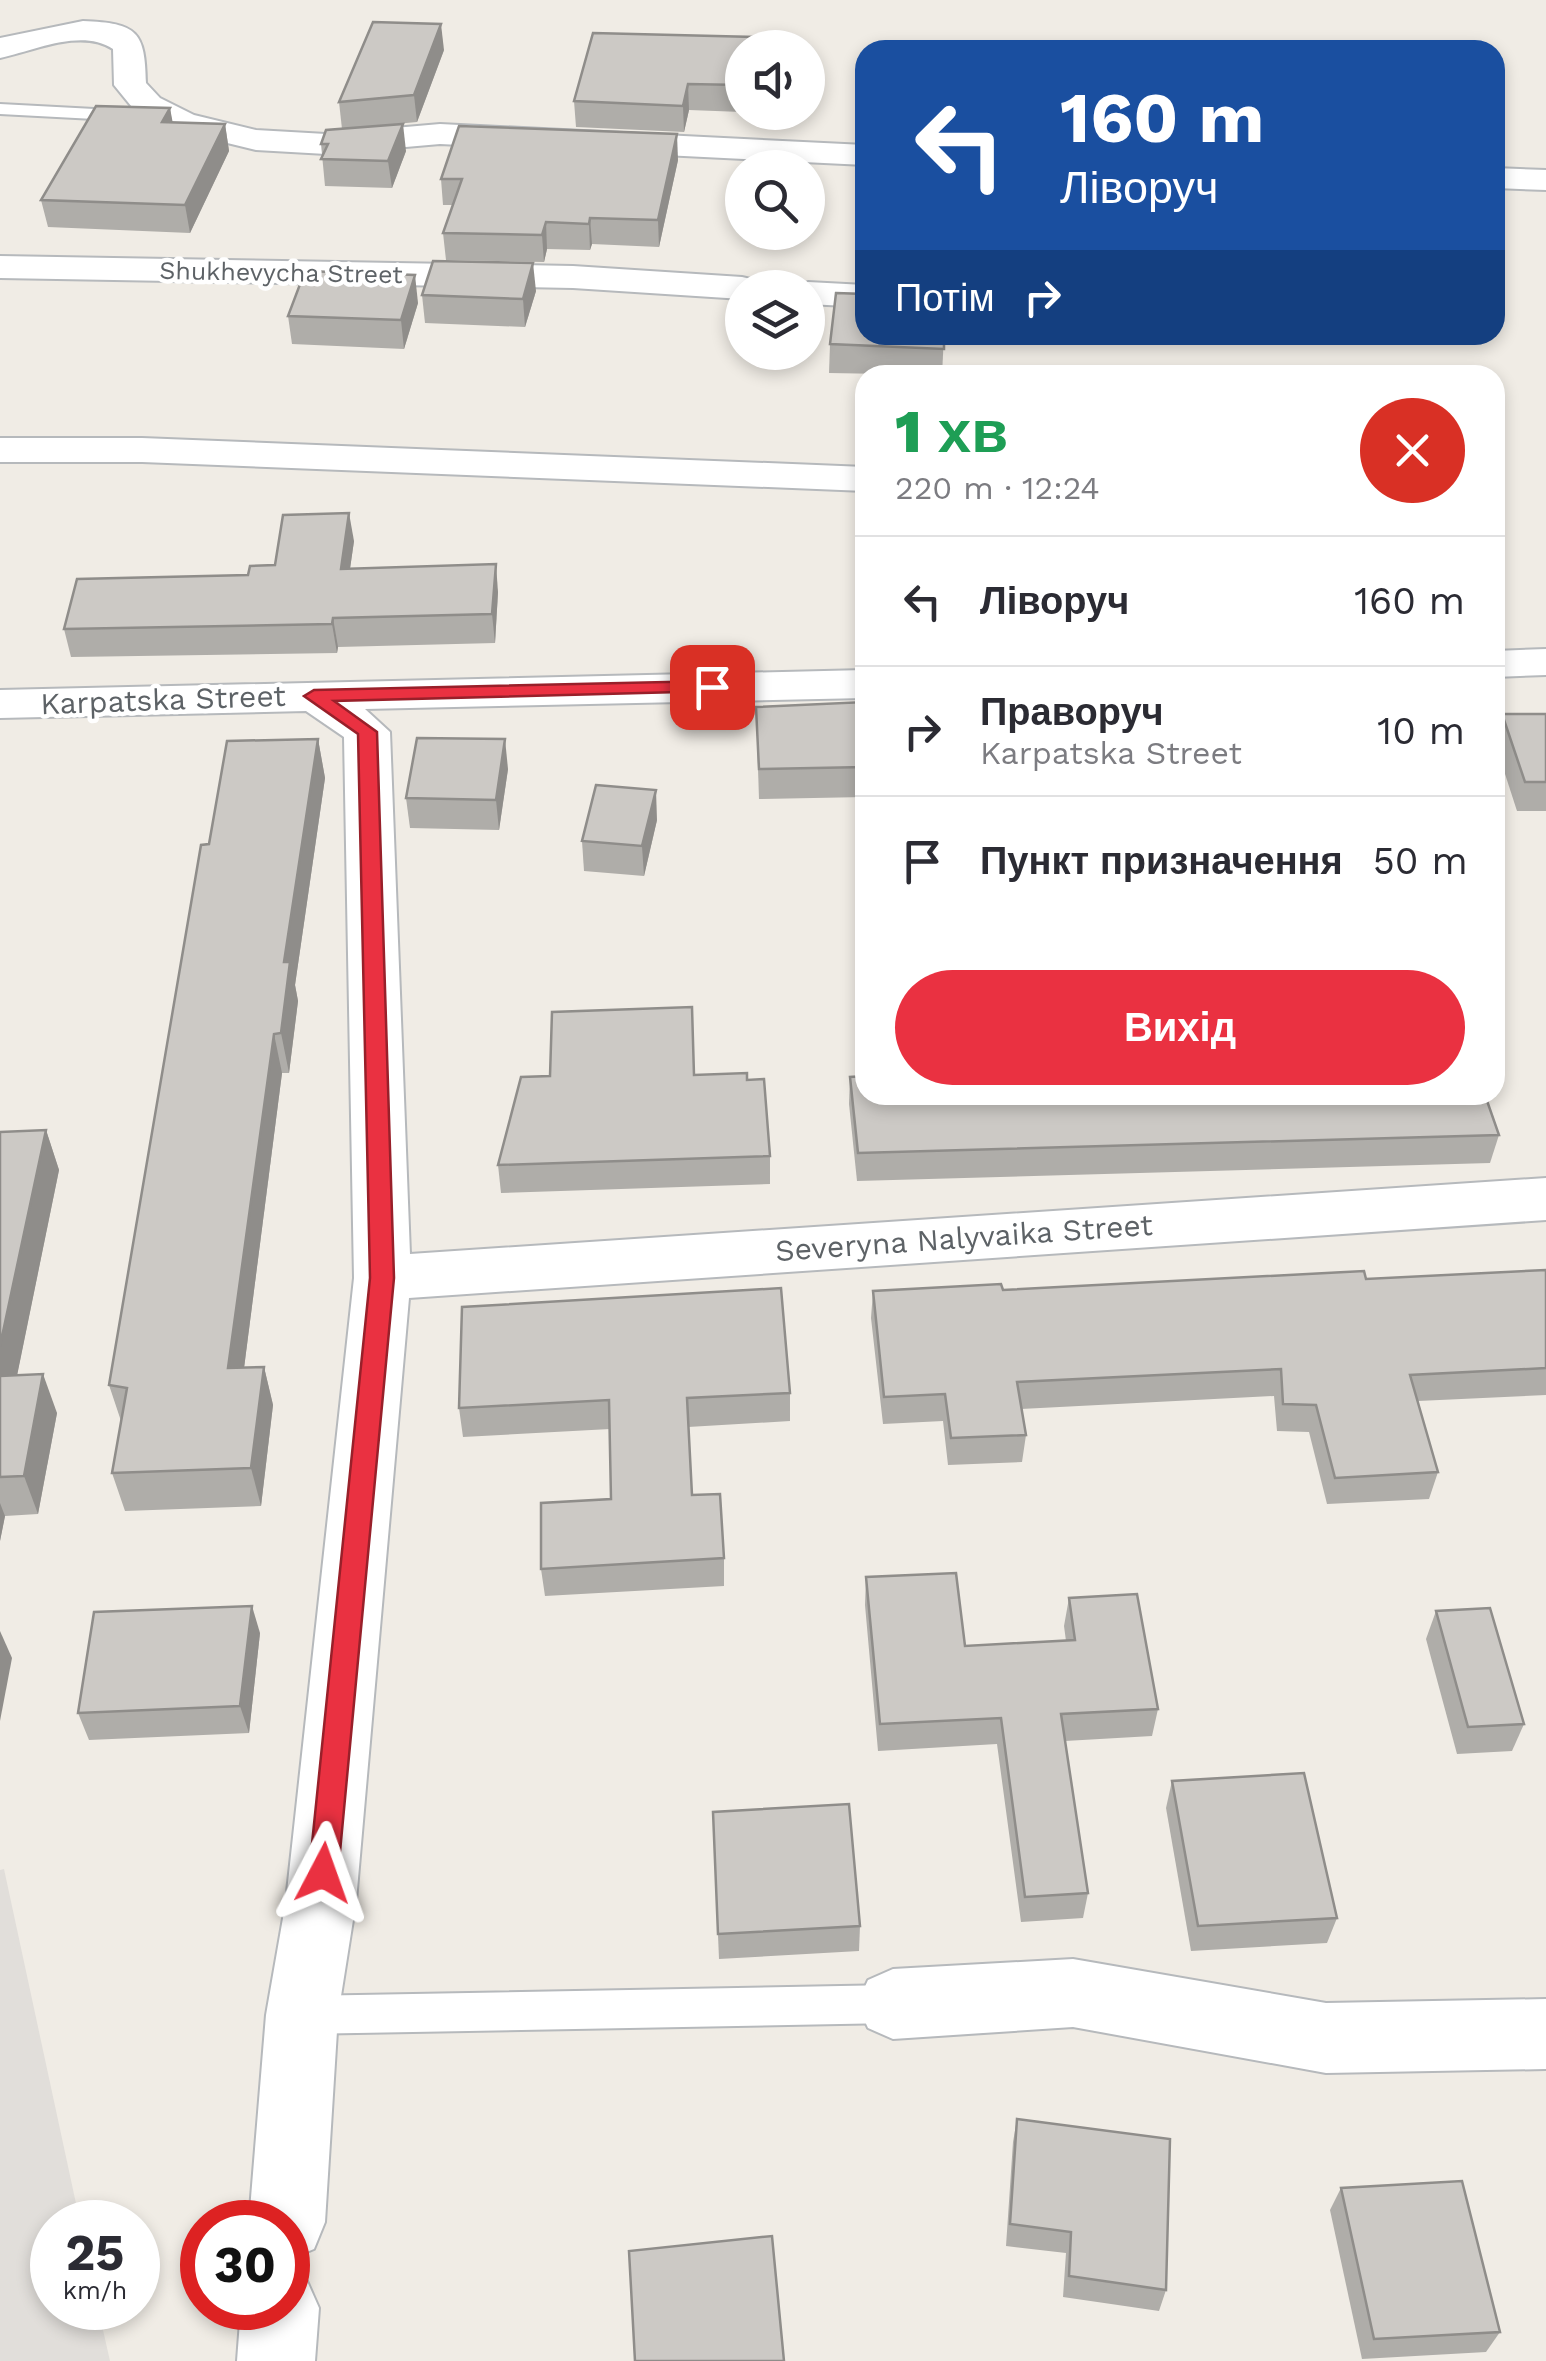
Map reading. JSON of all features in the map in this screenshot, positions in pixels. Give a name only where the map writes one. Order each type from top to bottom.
[{"type":"street","points":[[0,48],[90,30],[117,34],[130,46],[130,85],[148,105],[209,131],[256,140],[326,144],[440,134],[855,155]]},
{"type":"street","points":[[1505,178],[1546,180]]},
{"type":"street","name":"Shukhevycha Street","points":[[0,267],[573,277],[725,287]]},
{"type":"street","points":[[825,293],[855,295]]},
{"type":"street","points":[[0,450],[161,451],[855,479]]},
{"type":"street","points":[[1505,664],[1546,662]]},
{"type":"street","name":"Karpatska Street","points":[[0,704],[855,684]]},
{"type":"street","points":[[289,2200],[302,2016],[321,1901],[382,1278],[368,732],[314,696]]},
{"type":"street","name":"Severyna Nalyvaika Street","points":[[382,1278],[1546,1199]]},
{"type":"street","points":[[893,2004],[1073,1993],[1326,2038],[1546,2034]]},
{"type":"street","points":[[276,2361],[278,2330]]},
{"type":"lane","points":[[0,109],[177,118]]},
{"type":"lane","points":[[302,2016],[893,2004]]},
{"type":"shaded area","points":[[4,1869],[75,2200],[30,2200],[30,2330],[103,2330],[110,2361],[0,2361],[0,1870]]},
{"type":"building","points":[[373,22],[441,24],[414,95],[339,102]]},
{"type":"building","points":[[593,33],[725,36],[725,85],[688,84],[683,106],[574,101]]},
{"type":"building","points":[[96,106],[170,108],[162,122],[225,124],[185,205],[41,200]]},
{"type":"building","points":[[403,124],[388,161],[321,159],[328,144],[321,144],[326,130]]},
{"type":"building","points":[[459,126],[677,134],[658,220],[590,218],[589,224],[546,222],[542,235],[443,233],[462,179],[441,179]]},
{"type":"building","points":[[433,261],[533,263],[523,299],[422,295]]},
{"type":"building","points":[[305,271],[415,275],[401,320],[288,316]]},
{"type":"building","points":[[836,293],[855,294],[855,345],[944,345],[944,349],[830,344]]},
{"type":"building","points":[[349,513],[341,569],[496,564],[492,614],[333,618],[332,624],[64,629],[77,579],[248,575],[250,566],[275,565],[283,515]]},
{"type":"building","points":[[855,702],[855,767],[759,769],[756,707]]},
{"type":"building","points":[[1505,714],[1546,714],[1546,782],[1525,782]]},
{"type":"building","points":[[417,738],[505,739],[496,800],[406,798]]},
{"type":"building","points":[[318,739],[284,962],[290,962],[281,1033],[274,1034],[228,1368],[264,1367],[251,1468],[112,1473],[127,1388],[109,1385],[201,845],[209,844],[227,741]]},
{"type":"building","points":[[596,785],[656,790],[642,846],[582,841]]},
{"type":"building","points":[[692,1007],[694,1075],[747,1073],[747,1080],[764,1079],[770,1156],[498,1165],[521,1077],[550,1076],[552,1012]]},
{"type":"building","points":[[850,1077],[855,1077],[855,1105],[1488,1105],[1499,1135],[858,1153]]},
{"type":"building","points":[[46,1130],[0,1346],[0,1132]]},
{"type":"building","points":[[1546,1270],[1546,1368],[1410,1375],[1438,1472],[1335,1478],[1316,1405],[1283,1404],[1281,1369],[1017,1382],[1026,1435],[951,1438],[945,1394],[884,1397],[873,1291],[1001,1284],[1003,1290],[1364,1271],[1366,1279]]},
{"type":"building","points":[[781,1288],[790,1393],[687,1398],[692,1495],[720,1494],[724,1558],[541,1569],[541,1503],[611,1499],[609,1400],[459,1408],[462,1307]]},
{"type":"building","points":[[43,1374],[24,1476],[0,1477],[0,1376]]},
{"type":"building","points":[[956,1573],[965,1646],[1075,1640],[1069,1598],[1137,1594],[1158,1709],[1061,1714],[1088,1893],[1025,1897],[1001,1718],[880,1724],[866,1577]]},
{"type":"building","points":[[252,1606],[240,1706],[78,1713],[94,1612]]},
{"type":"building","points":[[1490,1608],[1524,1724],[1468,1727],[1436,1611]]},
{"type":"building","points":[[1304,1773],[1337,1918],[1198,1926],[1172,1781]]},
{"type":"building","points":[[849,1804],[860,1926],[718,1934],[713,1812]]},
{"type":"building","points":[[1017,2119],[1170,2139],[1166,2290],[1069,2276],[1071,2232],[1010,2224]]},
{"type":"building","points":[[1462,2181],[1500,2332],[1374,2339],[1341,2188]]},
{"type":"building","points":[[772,2236],[784,2361],[635,2361],[629,2251]]},
{"type":"route","points":[[323,1873],[382,1278],[368,732],[314,696],[712,687]]}]
